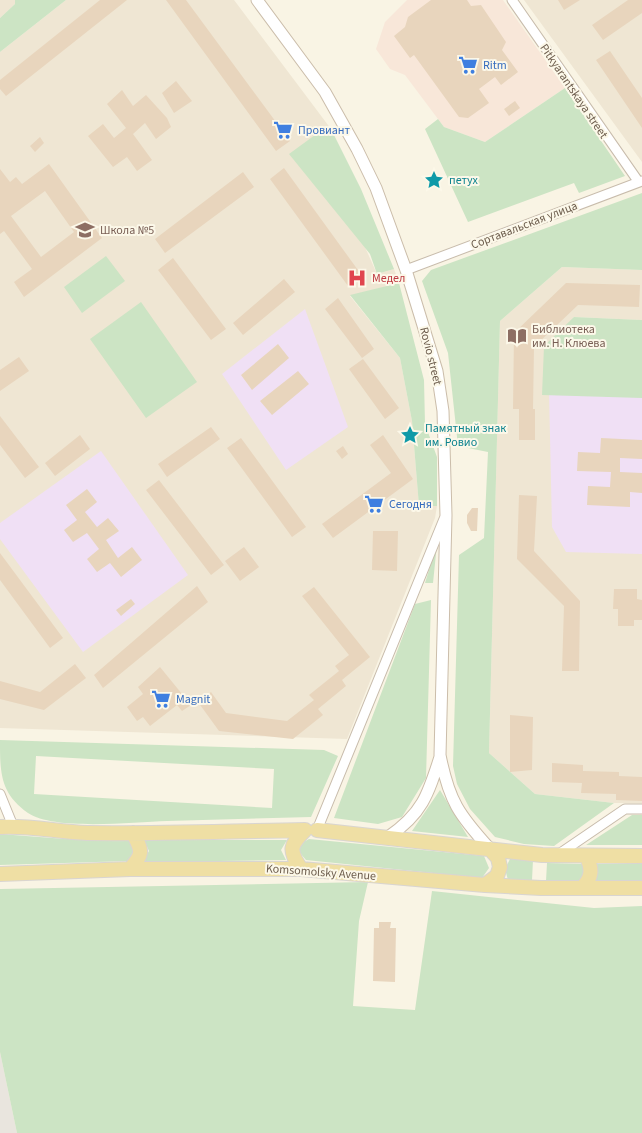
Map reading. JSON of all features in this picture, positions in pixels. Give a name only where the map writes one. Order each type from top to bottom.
[{"type":"main road","name":"Rovio street","points":[[257,0],[325,92],[345,126],[376,188],[406,270],[437,371],[443,411],[446,514],[440,755],[446,787],[454,804],[462,817],[490,849]]},
{"type":"main road","name":"Rovio street","points":[[388,837],[407,824],[419,808],[430,790],[440,755]]},
{"type":"main road","points":[[6,826],[68,832],[133,833],[311,830],[556,855],[642,856]]},
{"type":"main road","points":[[301,869],[292,851],[294,841],[311,830]]},
{"type":"main road","points":[[130,869],[140,858],[141,850],[133,833]]},
{"type":"main road","points":[[485,885],[496,876],[500,867],[498,858],[490,849]]},
{"type":"main road","points":[[582,888],[590,880],[591,872],[586,856]]},
{"type":"main road","name":"Komsomolsky Avenue","points":[[0,874],[130,869],[301,869],[485,885],[642,888]]},
{"type":"street","name":"Pitkyarantskaya street","points":[[512,0],[640,181]]},
{"type":"street","name":"Сортавальская улица","points":[[406,270],[640,181]]},
{"type":"street","points":[[311,830],[446,514]]},
{"type":"street","points":[[0,794],[6,826]]},
{"type":"street","points":[[556,855],[624,809],[642,809]]},
{"type":"shaded area","points":[[0,0],[15,0],[15,4],[0,18]]},
{"type":"shaded area","points":[[66,0],[234,0],[331,129],[315,135],[377,274],[394,269],[399,283],[350,296],[400,358],[412,421],[419,506],[437,506],[435,518],[347,739],[0,728],[0,52]]},
{"type":"shaded area","points":[[407,0],[503,0],[565,88],[485,142],[444,127],[405,75],[390,69],[376,49],[385,22]]},
{"type":"shaded area","points":[[524,0],[642,0],[642,162]]},
{"type":"shaded area","points":[[562,267],[642,270],[642,320],[574,317],[542,394],[642,398],[642,803],[614,803],[535,794],[489,753],[500,321]]},
{"type":"shaded area","points":[[305,309],[348,427],[286,470],[222,374]]},
{"type":"shaded area","points":[[549,391],[642,394],[642,554],[566,552],[552,527]]},
{"type":"shaded area","points":[[101,451],[188,575],[83,652],[0,539],[0,523]]},
{"type":"shaded area","points":[[0,1052],[17,1133],[0,1133]]},
{"type":"green space","points":[[15,0],[66,0],[0,52],[0,18],[15,4]]},
{"type":"green space","points":[[565,88],[625,176],[579,193],[574,183],[468,222],[425,129],[438,119],[444,127],[485,142]]},
{"type":"green space","points":[[331,129],[361,189],[394,269],[377,274],[370,254],[289,154],[315,135]]},
{"type":"green space","points":[[642,193],[642,270],[562,267],[500,321],[489,753],[535,794],[614,803],[554,846],[524,844],[495,837],[470,809],[457,784],[453,766],[459,555],[484,538],[488,452],[458,446],[448,353],[422,281],[431,270]]},
{"type":"green space","points":[[106,256],[125,281],[82,313],[64,287]]},
{"type":"green space","points":[[399,283],[424,380],[425,424],[437,457],[437,506],[419,506],[412,421],[400,358],[350,295]]},
{"type":"green space","points":[[141,302],[197,382],[146,418],[90,339]]},
{"type":"green space","points":[[574,317],[642,320],[642,398],[542,395],[544,346]]},
{"type":"green space","points":[[437,544],[433,583],[425,583]]},
{"type":"green space","points":[[431,600],[426,778],[402,817],[378,824],[334,818],[415,604]]},
{"type":"green space","points":[[0,740],[324,750],[338,756],[311,817],[75,824],[40,819],[28,813],[19,805],[7,790],[1,772]],"holes":[[[36,756],[274,769],[272,808],[34,794]]]},
{"type":"green space","points":[[440,790],[468,837],[412,831]]},
{"type":"green space","points":[[632,815],[642,815],[642,845],[586,845]]},
{"type":"green space","points":[[0,834],[65,839],[128,839],[134,850],[128,861],[0,865]]},
{"type":"green space","points":[[309,839],[484,856],[489,868],[482,878],[306,860],[300,853],[300,844]]},
{"type":"green space","points":[[144,840],[287,840],[281,850],[286,860],[143,862],[149,851]]},
{"type":"green space","points":[[510,859],[533,860],[532,880],[508,880],[505,869]]},
{"type":"green space","points":[[547,863],[583,864],[584,873],[580,882],[546,881]]},
{"type":"green space","points":[[642,863],[642,882],[594,883],[598,873],[597,864]]},
{"type":"green space","points":[[368,882],[359,921],[353,1006],[415,1010],[432,891],[594,908],[642,906],[642,1133],[17,1133],[0,1052],[0,889]]},
{"type":"building","points":[[100,0],[127,0],[6,96],[0,89],[0,80]]},
{"type":"building","points":[[166,0],[186,0],[290,141],[276,151]]},
{"type":"building","name":"Ritm","points":[[431,0],[467,0],[471,6],[481,5],[506,42],[502,50],[518,72],[501,85],[495,77],[479,89],[489,103],[468,118],[459,117],[414,55],[410,58],[394,36],[405,27],[408,17]]},
{"type":"building","points":[[558,0],[580,0],[564,10]]},
{"type":"building","points":[[628,0],[642,0],[642,13],[603,40],[592,25]]},
{"type":"building","points":[[610,51],[642,98],[642,128],[596,60]]},
{"type":"building","points":[[176,81],[192,101],[174,113],[162,93]]},
{"type":"building","points":[[122,90],[133,106],[146,95],[167,118],[171,127],[156,139],[145,123],[133,134],[152,160],[137,171],[127,157],[113,167],[88,136],[103,124],[114,138],[126,128],[107,104]]},
{"type":"building","points":[[515,101],[520,108],[509,116],[504,109]]},
{"type":"building","points":[[40,137],[44,143],[35,152],[30,146]]},
{"type":"building","name":"Школа №5","points":[[49,164],[102,238],[24,297],[14,282],[32,269],[4,231],[0,234],[0,169],[10,182],[16,177],[22,184]],"holes":[[[45,191],[74,232],[41,257],[11,216]]]},
{"type":"building","points":[[284,168],[363,277],[348,286],[270,179]]},
{"type":"building","points":[[243,172],[254,187],[165,253],[155,239]]},
{"type":"building","points":[[173,258],[226,329],[211,340],[158,270]]},
{"type":"building","points":[[284,279],[295,292],[243,335],[233,323]]},
{"type":"building","points":[[566,283],[640,285],[639,307],[578,305],[534,347],[533,409],[535,409],[535,440],[519,440],[519,409],[513,409],[514,333]]},
{"type":"building","points":[[338,298],[374,349],[362,358],[325,309]]},
{"type":"building","points":[[278,344],[289,358],[252,390],[241,375]]},
{"type":"building","points":[[19,357],[29,371],[0,391],[0,370]]},
{"type":"building","points":[[363,359],[399,408],[385,419],[349,369]]},
{"type":"building","points":[[298,371],[309,384],[272,415],[260,401]]},
{"type":"building","points":[[0,416],[39,467],[25,478],[0,445]]},
{"type":"building","points":[[211,427],[220,439],[167,477],[158,464]]},
{"type":"building","points":[[80,435],[90,449],[55,476],[45,463]]},
{"type":"building","points":[[383,435],[413,479],[333,538],[322,524],[391,473],[370,445]]},
{"type":"building","points":[[241,438],[306,527],[292,537],[227,448]]},
{"type":"building","points":[[601,438],[642,440],[642,459],[620,458],[620,472],[642,473],[642,493],[630,492],[630,507],[587,505],[588,486],[610,487],[611,472],[577,471],[578,452],[600,453]]},
{"type":"building","points":[[343,446],[348,454],[342,459],[336,451]]},
{"type":"building","points":[[159,480],[224,565],[211,575],[146,490]]},
{"type":"building","points":[[87,489],[97,502],[85,512],[97,527],[108,518],[119,531],[106,540],[118,558],[132,547],[142,560],[121,577],[110,563],[97,572],[87,559],[99,549],[87,533],[73,542],[64,530],[77,520],[66,505]]},
{"type":"building","points":[[519,495],[537,496],[534,551],[580,601],[579,671],[562,671],[564,606],[517,559]]},
{"type":"building","points":[[472,508],[478,508],[477,531],[471,531],[467,523],[467,515]]},
{"type":"building","points":[[373,531],[398,531],[397,571],[372,570]]},
{"type":"building","points":[[244,547],[259,567],[240,581],[225,561]]},
{"type":"building","points":[[0,553],[63,638],[50,648],[0,580]]},
{"type":"building","points":[[197,586],[208,602],[103,688],[94,675]]},
{"type":"building","points":[[314,587],[370,657],[342,680],[346,686],[318,709],[323,715],[293,739],[219,731],[198,702],[211,692],[226,713],[287,721],[314,700],[309,695],[339,671],[335,666],[349,655],[302,596]]},
{"type":"building","points":[[614,589],[637,589],[637,599],[642,600],[642,620],[634,620],[634,626],[618,626],[618,609],[613,609]]},
{"type":"building","points":[[131,599],[135,604],[121,616],[116,610]]},
{"type":"building","points":[[75,664],[86,678],[44,710],[0,699],[0,681],[40,692]]},
{"type":"building","name":"Magnit","points":[[160,667],[191,705],[182,711],[177,705],[150,726],[143,717],[137,721],[127,707],[143,694],[138,687]]},
{"type":"building","points":[[510,715],[533,717],[532,770],[510,772]]},
{"type":"building","points":[[552,763],[583,765],[583,771],[619,772],[619,776],[642,777],[642,801],[616,800],[616,794],[581,793],[582,783],[552,782]]},
{"type":"building","points":[[379,922],[391,922],[390,928],[396,928],[395,982],[373,981],[374,928],[379,928]]},
{"type":"place","name":"Ritm","points":[[468,65]]},
{"type":"place","name":"Провиант","points":[[283,130]]},
{"type":"place","name":"петух","points":[[434,180]]},
{"type":"place","name":"Школа №5","points":[[85,230]]},
{"type":"place","name":"Медел","points":[[357,278]]},
{"type":"place","name":"Библиотека им. Н. Клюева","points":[[517,336]]},
{"type":"place","name":"Памятный знак им. Ровио","points":[[410,435]]},
{"type":"place","name":"Сегодня","points":[[374,504]]},
{"type":"place","name":"Magnit","points":[[161,699]]}]
